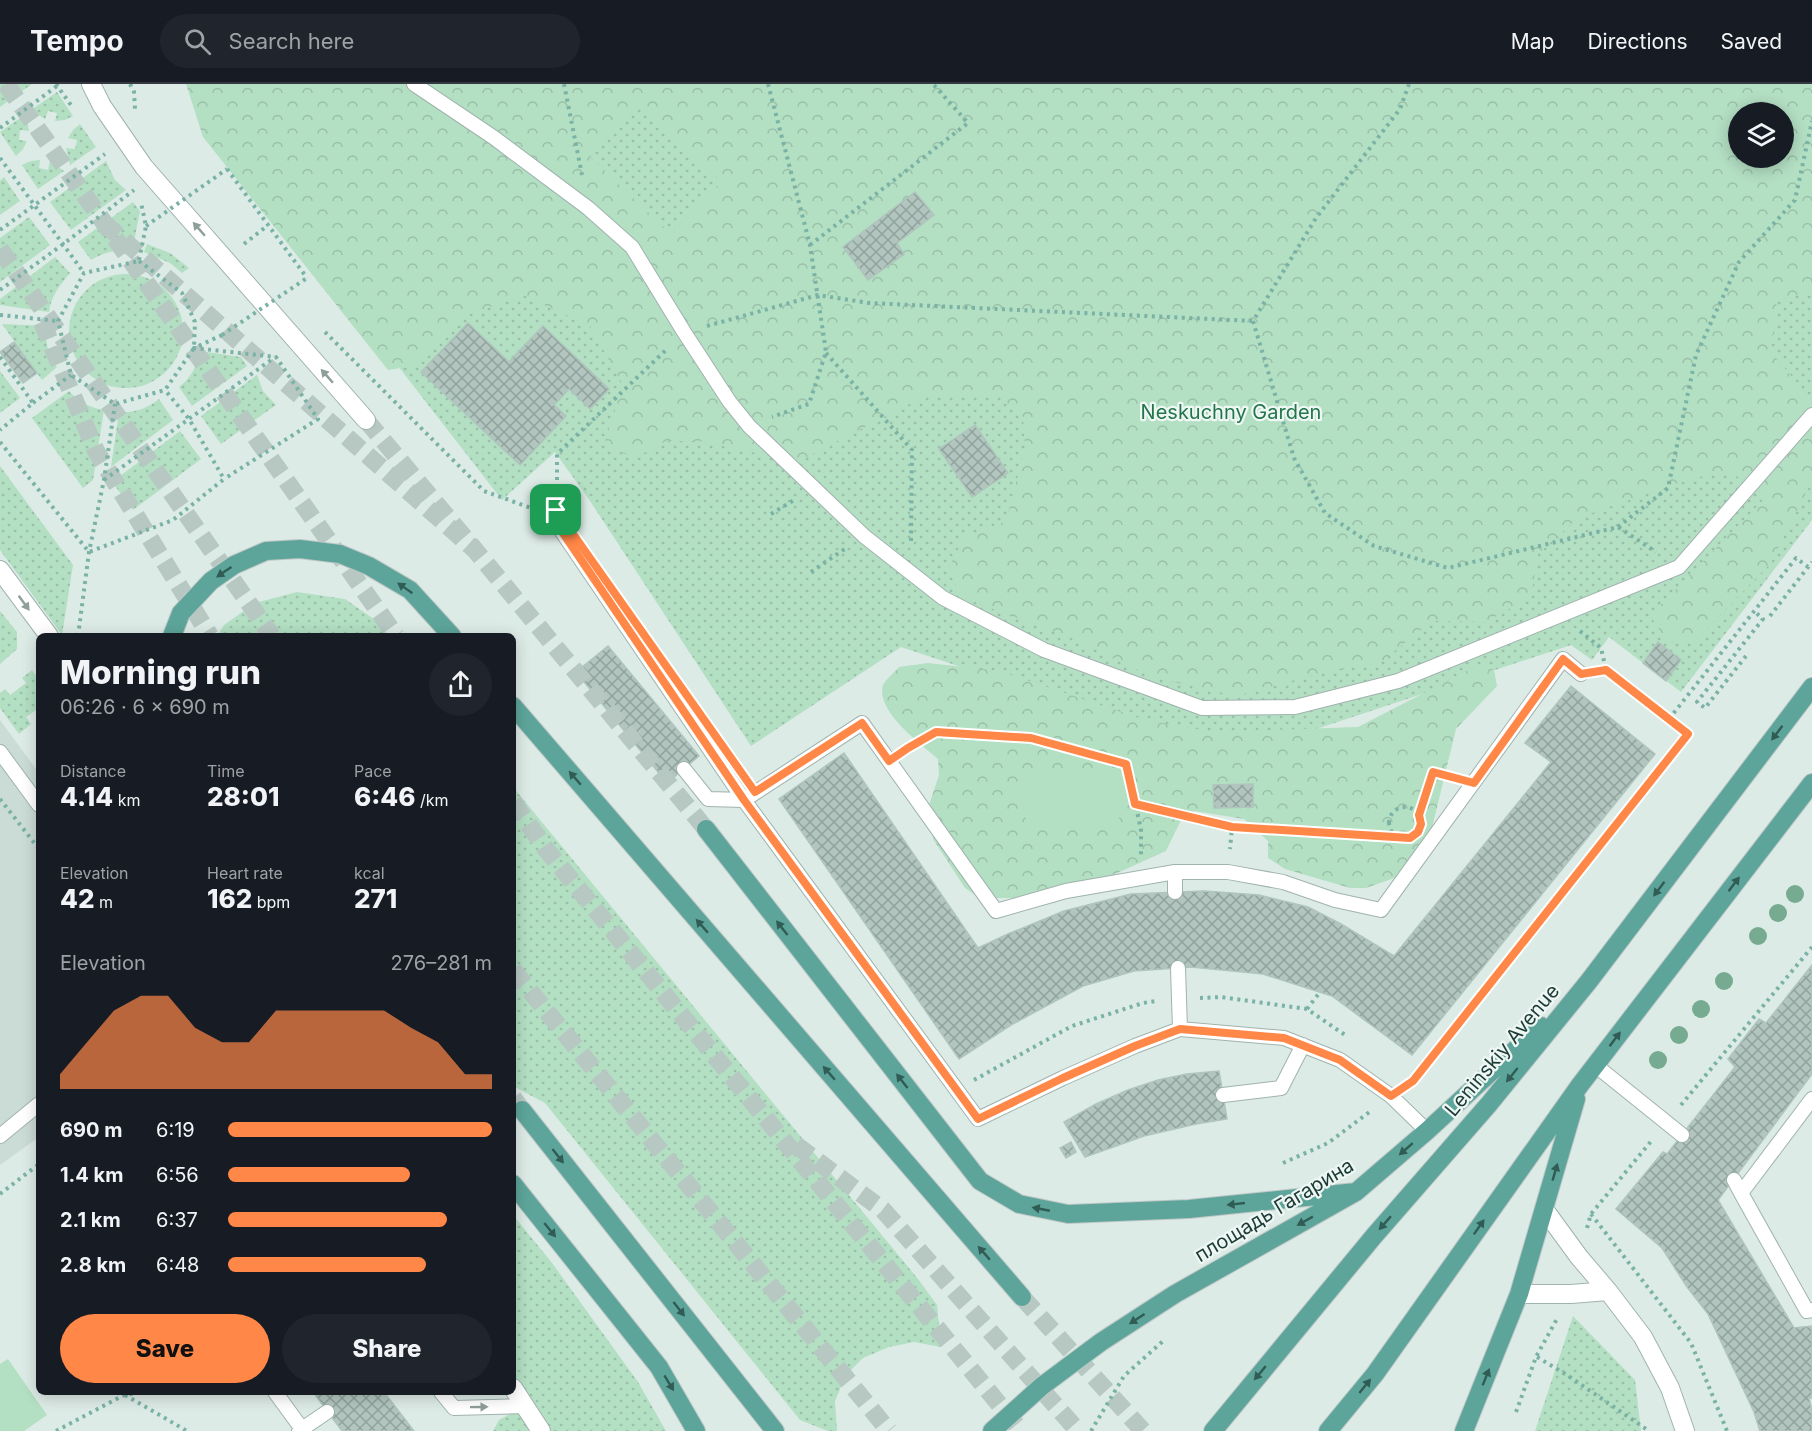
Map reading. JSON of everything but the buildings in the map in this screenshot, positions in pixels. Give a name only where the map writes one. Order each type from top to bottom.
[{"type":"main road","points":[[173,633],[182,614],[211,581],[234,565],[266,551],[300,549],[340,555],[369,566],[410,590],[449,633]]},
{"type":"main road","name":"Leninskiy Avenue","points":[[1213,1431],[1374,1236],[1489,1104],[1589,981],[1812,687]]},
{"type":"main road","points":[[516,709],[1022,1297]]},
{"type":"main road","points":[[1328,1431],[1375,1374],[1580,1085],[1812,783]]},
{"type":"main road","points":[[706,830],[980,1181],[1019,1204],[1068,1214],[1188,1209],[1356,1192]]},
{"type":"main road","name":"площадь Гагарина","points":[[992,1431],[1042,1386],[1111,1336],[1175,1294],[1356,1192],[1427,1131],[1589,981]]},
{"type":"main road","points":[[1464,1431],[1519,1294],[1580,1085]]},
{"type":"main road","points":[[522,1110],[775,1431]]},
{"type":"main road","points":[[516,1188],[659,1367],[696,1431]]},
{"type":"street","points":[[91,84],[102,106],[144,167],[366,420]]},
{"type":"street","points":[[0,570],[47,633]]},
{"type":"street","points":[[1544,1209],[1643,1337],[1670,1388],[1685,1431]]},
{"type":"street","points":[[1519,1294],[1608,1291]]},
{"type":"street","points":[[516,1392],[541,1431]]},
{"type":"lane","points":[[414,84],[493,137],[588,208],[632,247],[729,401],[749,426],[864,536],[944,598],[1044,650],[1202,708],[1295,707],[1398,681],[1679,567],[1812,415]]},
{"type":"lane","points":[[550,514],[744,800],[978,1119],[1063,1078],[1180,1029],[1284,1038],[1340,1060],[1391,1096],[1427,1131]]},
{"type":"lane","points":[[684,769],[708,799],[744,800],[862,723],[996,911],[1066,891],[1175,872],[1228,872],[1283,882],[1335,900],[1381,909],[1563,659],[1581,674]]},
{"type":"lane","points":[[0,753],[36,801]]},
{"type":"lane","points":[[1175,872],[1175,892]]},
{"type":"lane","points":[[1178,968],[1180,1029]]},
{"type":"lane","points":[[1223,1095],[1281,1088],[1303,1045]]},
{"type":"lane","points":[[1595,1065],[1682,1135]]},
{"type":"lane","points":[[1741,1193],[1812,1100]]},
{"type":"lane","points":[[0,1136],[36,1106]]},
{"type":"lane","points":[[1734,1180],[1807,1311],[1812,1310]]},
{"type":"lane","points":[[277,1395],[301,1430],[327,1412]]},
{"type":"lane","points":[[443,1395],[454,1408],[525,1406]]},
{"type":"path","points":[[130,84],[134,92],[135,112]]},
{"type":"path","points":[[564,84],[588,208]]},
{"type":"path","points":[[749,426],[808,404],[826,352],[810,245],[768,84]]},
{"type":"path","points":[[810,245],[968,123],[933,84]]},
{"type":"path","points":[[1409,84],[1400,109],[1316,218],[1253,321],[1294,458],[1325,513],[1374,546],[1448,568],[1618,527],[1668,488],[1696,355],[1739,262],[1795,200],[1812,122]]},
{"type":"path","points":[[0,128],[57,86]]},
{"type":"path","points":[[0,230],[106,153]]},
{"type":"path","points":[[0,158],[84,273]]},
{"type":"path","points":[[140,261],[146,226],[227,169],[307,279],[222,335],[194,348],[165,390],[115,404],[71,375],[58,321],[84,273],[140,261],[182,293],[195,322],[194,348]]},
{"type":"path","points":[[0,290],[137,188]]},
{"type":"path","points":[[243,244],[267,226]]},
{"type":"path","points":[[324,331],[484,491],[550,514],[556,510],[557,454],[684,332],[818,295],[869,303],[1253,321]]},
{"type":"path","points":[[0,315],[58,321]]},
{"type":"path","points":[[89,552],[173,520],[224,478],[318,418],[276,357],[194,348]]},
{"type":"path","points":[[826,352],[912,450],[910,546]]},
{"type":"path","points":[[0,357],[33,403]]},
{"type":"path","points":[[104,480],[276,357]]},
{"type":"path","points":[[0,430],[71,375]]},
{"type":"path","points":[[165,390],[189,418],[224,478]]},
{"type":"path","points":[[78,633],[89,552],[104,480],[115,404]]},
{"type":"path","points":[[0,442],[89,552]]},
{"type":"path","points":[[1618,527],[1679,567]]},
{"type":"path","points":[[811,572],[864,536]]},
{"type":"path","points":[[1668,719],[1796,558],[1808,567]]},
{"type":"path","points":[[1770,616],[1812,562]]},
{"type":"path","points":[[1746,656],[1705,708],[1697,702],[1762,619],[1754,611]]},
{"type":"path","points":[[1283,1163],[1328,1143],[1413,1081],[1688,734],[1606,670],[1601,648]]},
{"type":"path","points":[[1581,674],[1606,670]]},
{"type":"path","points":[[889,761],[936,732],[1031,738],[1126,764],[1141,831]]},
{"type":"path","points":[[1135,804],[1232,827],[1401,839],[1410,838],[1418,832],[1421,824],[1419,815],[1433,772],[1474,783]]},
{"type":"path","points":[[0,799],[36,845]]},
{"type":"path","points":[[1401,839],[1393,834],[1388,826],[1389,817],[1395,809],[1408,806],[1419,815]]},
{"type":"path","points":[[1228,872],[1232,827]]},
{"type":"path","points":[[1307,1009],[1320,992]]},
{"type":"path","points":[[967,1084],[1072,1026],[1143,1003],[1179,999],[1221,997],[1307,1009],[1355,1042]]},
{"type":"path","points":[[1403,1074],[1413,1081]]},
{"type":"path","points":[[0,1194],[36,1166]]},
{"type":"path","points":[[1590,1214],[1691,1343],[1727,1431]]},
{"type":"path","points":[[1516,1412],[1536,1357],[1571,1294]]},
{"type":"path","points":[[1091,1431],[1124,1376],[1163,1341]]},
{"type":"path","points":[[1536,1357],[1567,1375],[1649,1431]]},
{"type":"path","points":[[56,1431],[124,1395],[187,1431]]},
{"type":"shaded area","points":[[0,720],[36,769],[36,1139],[0,1165]]},
{"type":"green space","points":[[0,84],[32,84],[0,107]]},
{"type":"green space","name":"Neskuchny Garden","points":[[186,84],[1812,84],[1812,291],[1777,300],[1771,352],[1812,400],[1812,481],[1770,564],[1693,643],[1667,641],[1650,616],[1766,497],[1752,479],[1715,473],[1678,483],[1578,518],[1538,554],[1531,597],[1486,622],[1432,621],[1381,662],[1314,675],[1236,696],[1152,677],[1076,640],[961,597],[949,568],[964,537],[1006,521],[1025,448],[1023,416],[999,396],[923,397],[797,462],[700,441],[666,441],[635,458],[604,445],[623,385],[590,326],[523,295],[465,316],[413,366],[388,370],[203,137]],"holes":[[[640,104],[721,182],[671,234],[590,157]],[[915,192],[934,215],[897,243],[904,255],[868,280],[843,247]]]},
{"type":"green space","name":"Neskuchny Garden","points":[[198,84],[1812,84],[1812,520],[1681,692],[1609,637],[1592,660],[1571,645],[1231,757],[901,647],[751,746],[590,501],[555,452],[502,500],[214,129]]},
{"type":"green space","points":[[57,92],[73,116],[55,121],[57,113],[48,111],[45,119],[31,110]]},
{"type":"green space","points":[[26,114],[29,131],[20,130],[19,140],[27,141],[16,156],[0,132]]},
{"type":"green space","points":[[80,124],[96,147],[70,165],[66,148],[75,149],[77,140],[68,138]]},
{"type":"green space","points":[[40,160],[39,168],[48,170],[50,161],[64,171],[38,189],[22,165]]},
{"type":"green space","points":[[106,161],[115,180],[126,190],[71,230],[50,202]]},
{"type":"green space","points":[[4,177],[20,201],[0,215],[0,181]]},
{"type":"green space","points":[[133,202],[140,211],[132,252],[111,252],[91,260],[78,242]]},
{"type":"green space","points":[[29,217],[50,245],[0,282],[0,238]]},
{"type":"green space","points":[[147,244],[170,253],[189,268],[182,273],[170,263],[144,252]]},
{"type":"green space","points":[[55,257],[70,273],[59,286],[49,312],[0,305],[0,299]]},
{"type":"green space","points":[[126,274],[148,278],[167,290],[179,309],[183,331],[179,353],[167,372],[148,384],[126,388],[104,384],[85,372],[73,353],[69,331],[73,309],[85,290],[104,278]]},
{"type":"green space","points":[[2,324],[48,326],[46,337],[48,347],[57,367],[42,380]]},
{"type":"green space","points":[[200,351],[241,357],[247,366],[192,406],[179,387],[193,371]]},
{"type":"green space","points":[[0,371],[20,398],[0,413]]},
{"type":"green space","points":[[257,375],[263,391],[276,405],[221,444],[201,416]]},
{"type":"green space","points":[[69,391],[85,404],[104,410],[93,480],[83,488],[32,418]]},
{"type":"green space","points":[[159,399],[173,420],[111,467],[119,412],[140,410]]},
{"type":"green space","points":[[180,431],[201,459],[133,510],[112,482]]},
{"type":"green space","points":[[0,466],[73,565],[62,633],[61,633],[0,550]]},
{"type":"green space","points":[[297,592],[345,599],[378,622],[387,633],[219,633],[224,625],[255,603]]},
{"type":"green space","points":[[0,611],[17,632],[17,649],[0,664]]},
{"type":"green space","points":[[928,663],[1000,671],[1145,720],[1214,732],[1358,727],[1480,664],[1494,670],[1497,686],[1456,729],[1431,832],[1400,876],[1366,888],[1350,888],[1285,869],[1268,858],[1268,841],[1244,819],[1194,811],[1180,822],[1166,851],[1086,887],[1034,898],[980,898],[965,888],[933,839],[929,805],[939,775],[938,759],[892,716],[882,695],[886,680],[899,667]]},
{"type":"green space","points":[[32,670],[36,676],[36,710],[26,717],[31,724],[19,734],[0,708],[0,693],[5,689],[10,695],[26,683],[22,678]]},
{"type":"green space","points":[[1031,772],[1116,773],[1127,799],[1115,828],[1028,827],[1020,798]]},
{"type":"green space","points":[[516,791],[918,1279],[937,1305],[941,1347],[914,1342],[889,1347],[863,1358],[846,1375],[835,1401],[837,1431],[828,1431],[800,1420],[545,1103],[516,1088]]},
{"type":"green space","points":[[516,1219],[552,1263],[638,1382],[666,1431],[493,1431],[499,1420],[525,1406],[516,1392]]},
{"type":"green space","points":[[1573,1316],[1635,1380],[1641,1431],[1535,1431]]},
{"type":"green space","points":[[8,1359],[47,1415],[24,1431],[0,1431],[0,1364]]},
{"type":"tunnel","points":[[6,84],[394,633]]},
{"type":"tunnel","points":[[104,223],[475,550],[706,829]]},
{"type":"tunnel","points":[[0,249],[270,633]]},
{"type":"tunnel","points":[[42,322],[96,451],[208,633]]},
{"type":"tunnel","points":[[366,420],[475,550]]},
{"type":"tunnel","points":[[516,806],[545,848],[1021,1431]]},
{"type":"tunnel","points":[[516,974],[889,1431]]},
{"type":"tunnel","points":[[516,1102],[522,1110]]},
{"type":"tunnel","points":[[796,1145],[883,1210],[1078,1431]]},
{"type":"tunnel","points":[[1022,1297],[1143,1431]]},
{"type":"route","points":[[556,510],[755,792],[862,723],[889,761],[936,732],[1031,738],[1126,764],[1135,804],[1232,827],[1401,839],[1410,838],[1418,832],[1421,824],[1419,815],[1433,772],[1474,783],[1563,659],[1581,674],[1606,670],[1688,734],[1413,1081],[1391,1096],[1340,1060],[1284,1038],[1180,1029],[1063,1078],[978,1119],[744,800],[550,514],[556,510]]}]
